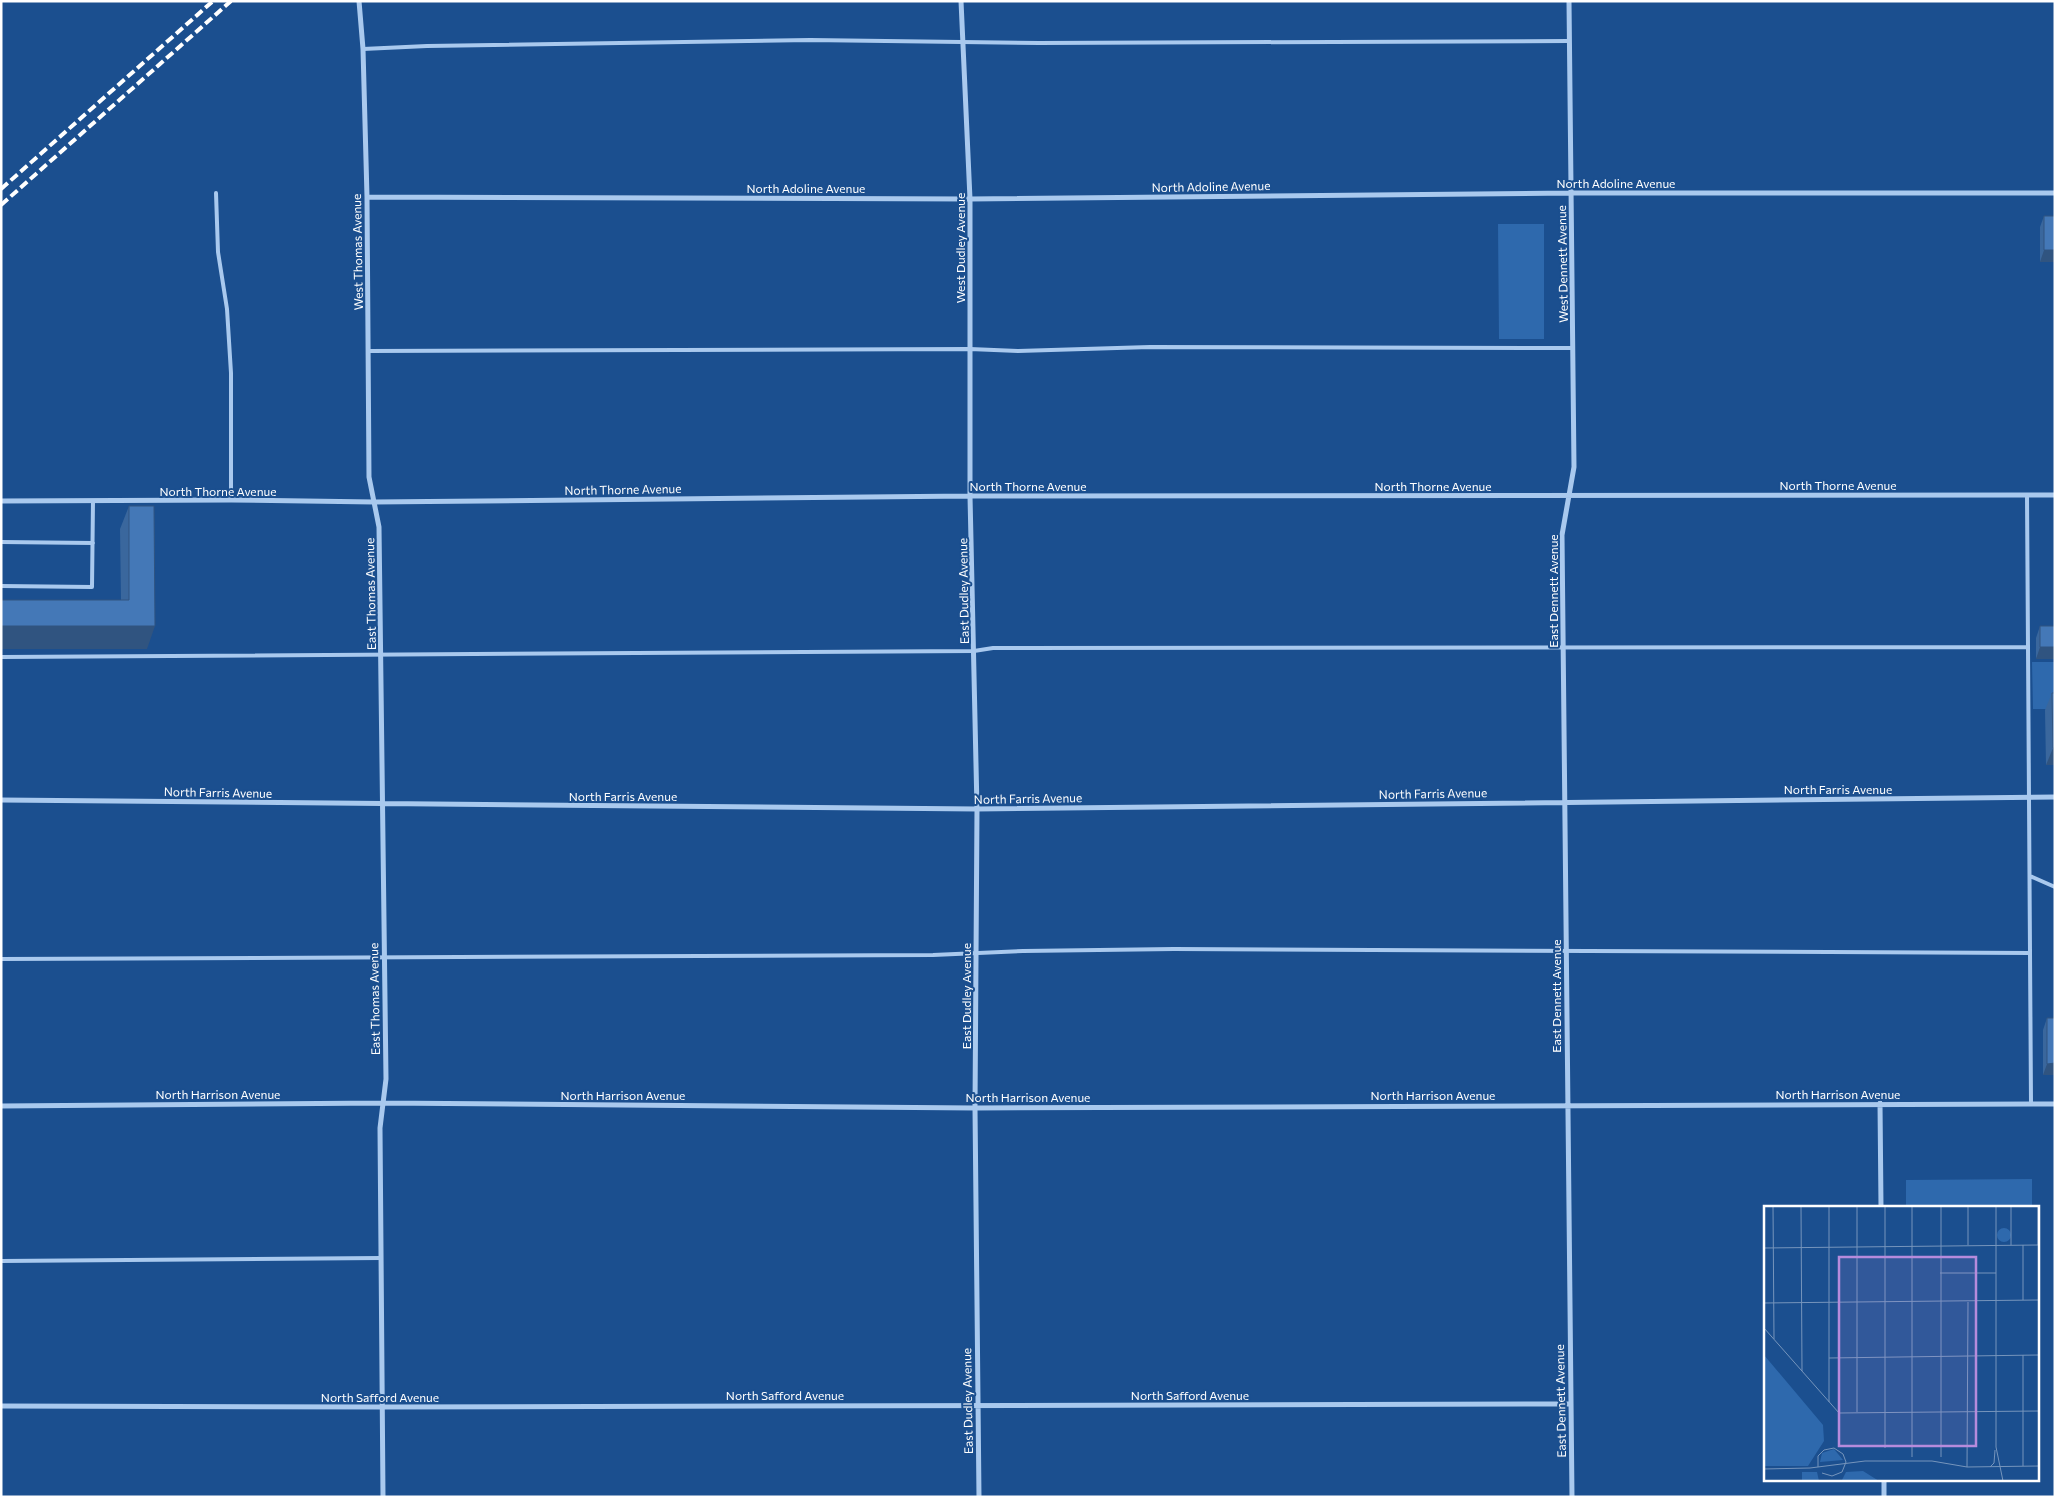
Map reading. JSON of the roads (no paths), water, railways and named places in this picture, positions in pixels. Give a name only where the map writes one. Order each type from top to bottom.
[{"type":"street","name":"West Thomas Avenue","points":[[359,1],[363,49],[367,197],[369,477],[374,502]]},
{"type":"street","name":"West Dudley Avenue","points":[[961,1],[970,198],[970,496]]},
{"type":"street","name":"West Dennett Avenue","points":[[1569,1],[1574,467],[1569,496]]},
{"type":"street","name":"North Adoline Avenue","points":[[367,197],[970,198],[1571,193],[2055,193]]},
{"type":"street","name":"North Thorne Avenue","points":[[1,501],[231,500],[374,502],[970,496],[2055,495]]},
{"type":"street","name":"East Dudley Avenue","points":[[970,496],[977,809],[975,1108],[979,1497]]},
{"type":"street","name":"East Dennett Avenue","points":[[1569,496],[1562,535],[1572,1497]]},
{"type":"street","name":"East Thomas Avenue","points":[[374,502],[379,527],[386,1080],[380,1128],[383,1497]]},
{"type":"street","name":"North Farris Avenue","points":[[1,800],[977,809],[2055,797]]},
{"type":"street","name":"North Harrison Avenue","points":[[1,1106],[383,1103],[975,1108],[1567,1104],[2055,1104]]},
{"type":"street","points":[[1880,1103],[1881,1206]]},
{"type":"street","name":"North Safford Avenue","points":[[1,1406],[1570,1404]]},
{"type":"street","points":[[1884,1480],[1884,1497]]},
{"type":"lane","points":[[363,49],[695,41],[963,41],[1039,43],[1569,41]]},
{"type":"lane","points":[[216,193],[218,252],[227,309],[231,373],[231,500]]},
{"type":"lane","points":[[369,351],[970,349],[1018,351],[1150,347],[1573,348]]},
{"type":"lane","points":[[2026,495],[2031,1104]]},
{"type":"lane","points":[[1,586],[92,587],[93,501]]},
{"type":"lane","points":[[1,542],[93,543]]},
{"type":"lane","points":[[1,657],[974,651],[994,648],[2028,647]]},
{"type":"lane","points":[[2030,876],[2055,887]]},
{"type":"lane","points":[[1,959],[976,954],[1024,951],[1174,949],[2030,953]]},
{"type":"lane","points":[[1,1261],[382,1258]]},
{"type":"railway","points":[[1,189],[213,1]]},
{"type":"railway","points":[[1,205],[231,1]]}]
